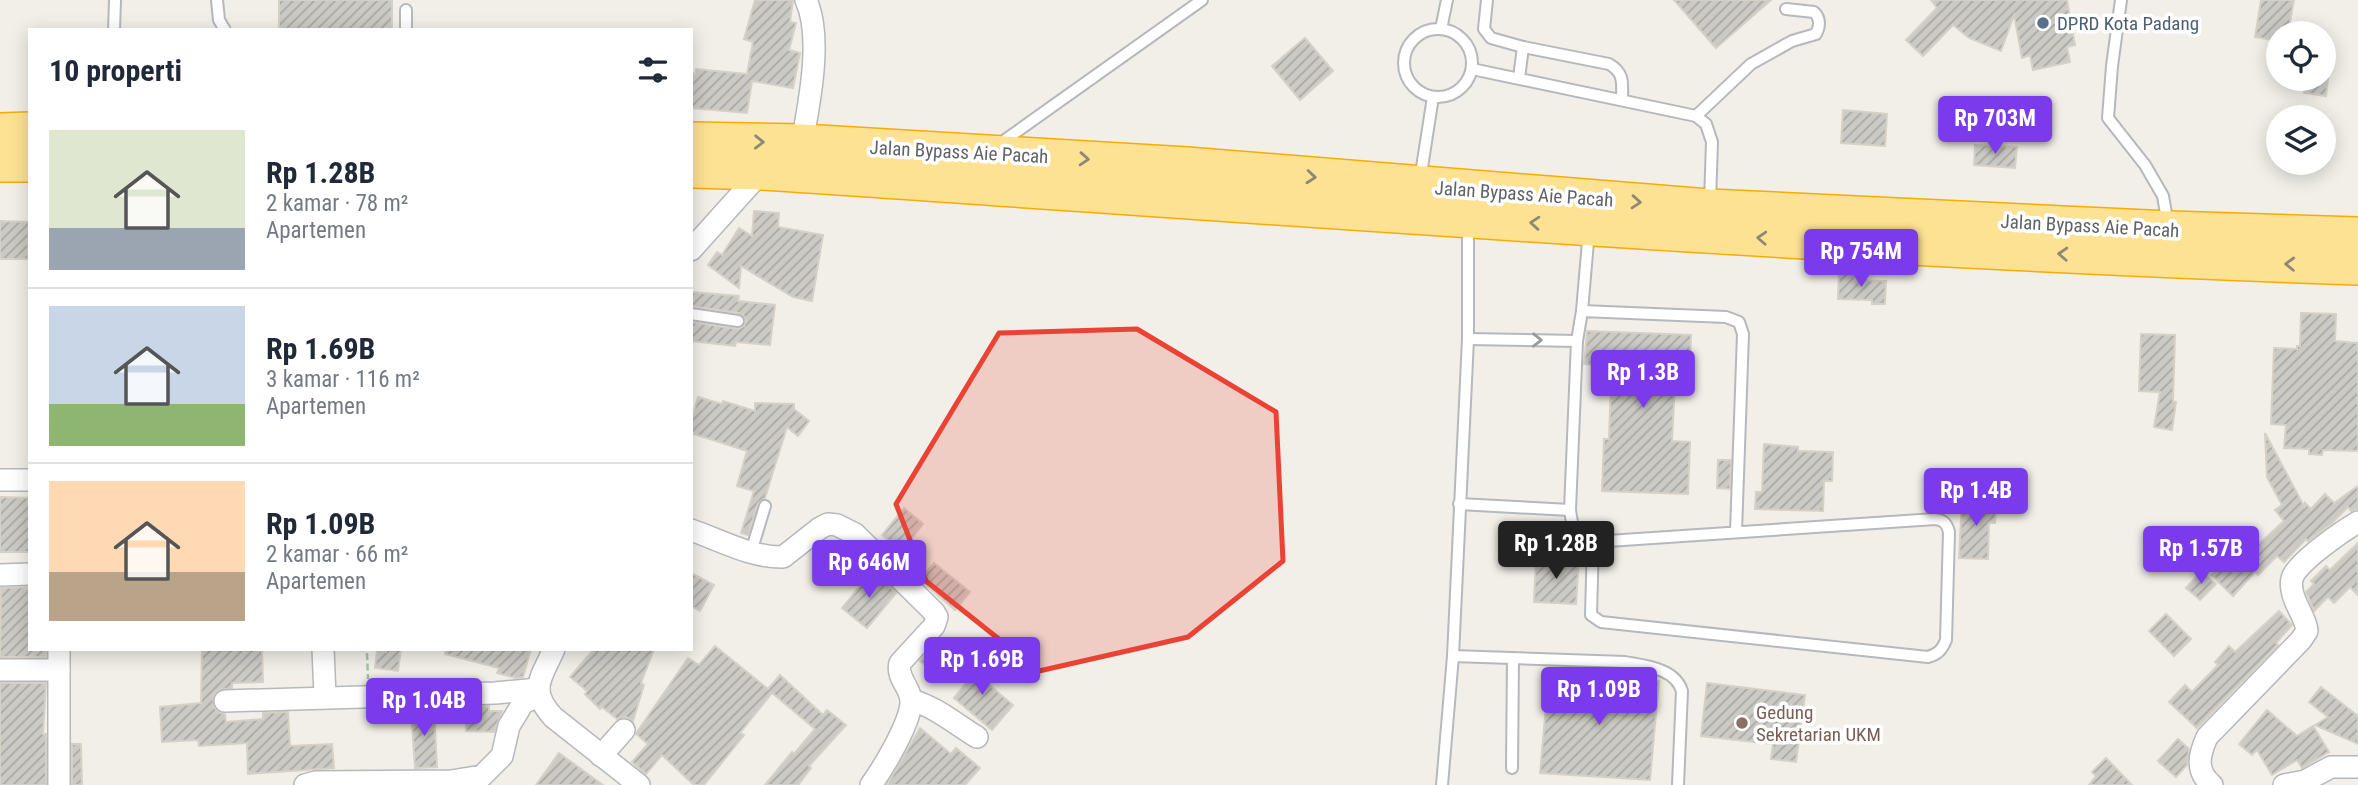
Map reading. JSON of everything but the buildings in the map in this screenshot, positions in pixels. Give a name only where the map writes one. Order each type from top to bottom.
[{"type":"highway","points":[[0,132],[28,131]]},
{"type":"highway","name":"Jalan Bypass Aie Pacah","points":[[693,141],[802,142],[972,163],[1187,166],[1419,186],[1709,222]]},
{"type":"highway","points":[[0,163],[28,163]]},
{"type":"highway","points":[[693,169],[762,170],[972,163],[1468,219],[1589,227],[1709,222],[2167,245],[2358,266]]},
{"type":"highway","name":"Jalan Bypass Aie Pacah","points":[[2167,245],[2358,236]]},
{"type":"street","points":[[802,142],[813,64],[813,30],[807,0]]},
{"type":"street","points":[[693,248],[762,170]]},
{"type":"street","points":[[0,480],[28,480]]},
{"type":"street","points":[[2212,785],[2201,772],[2199,765],[2207,737],[2306,635],[2308,628],[2291,587],[2293,575],[2321,549],[2358,522]]},
{"type":"street","points":[[693,531],[751,552],[783,557],[814,532],[828,524],[837,524],[855,534],[934,612],[937,617],[934,626],[900,663],[898,669],[911,700],[888,761],[871,785]]},
{"type":"street","points":[[0,575],[28,574]]},
{"type":"street","points":[[323,651],[325,696]]},
{"type":"street","points":[[553,651],[539,682],[538,692],[553,717],[639,785]]},
{"type":"street","points":[[0,670],[59,659],[59,785]]},
{"type":"street","points":[[225,701],[325,696],[538,692]]},
{"type":"street","points":[[305,785],[316,782],[451,783],[482,776],[502,756],[509,726],[523,703],[538,692]]},
{"type":"street","points":[[911,700],[926,704],[948,716],[977,737]]},
{"type":"street","points":[[601,756],[624,730]]},
{"type":"street","points":[[2284,785],[2305,781],[2331,767],[2358,767]]},
{"type":"lane","points":[[114,28],[115,0]]},
{"type":"lane","points":[[217,0],[219,20],[224,28]]},
{"type":"lane","points":[[972,163],[1202,0]]},
{"type":"lane","points":[[1441,29],[1447,0]]},
{"type":"lane","points":[[1487,0],[1484,23],[1491,38],[1609,64],[1620,72],[1622,100]]},
{"type":"lane","points":[[2121,0],[2108,118],[2145,165],[2163,197],[2167,245]]},
{"type":"lane","points":[[1696,116],[1751,64],[1792,41],[1815,34],[1819,22],[1814,12],[1786,9]]},
{"type":"lane","points":[[406,10],[406,28]]},
{"type":"lane","points":[[1441,29],[1455,33],[1465,42],[1471,55],[1472,69],[1467,81],[1458,91],[1433,97],[1420,92],[1410,83],[1405,72],[1404,58],[1408,46],[1417,36],[1428,30],[1441,29]]},
{"type":"lane","points":[[1520,78],[1523,47]]},
{"type":"lane","points":[[1472,69],[1696,116],[1706,124],[1712,142],[1709,222]]},
{"type":"lane","points":[[1419,186],[1433,97]]},
{"type":"lane","points":[[1442,785],[1453,656],[1468,340],[1468,219]]},
{"type":"lane","points":[[1589,227],[1577,341],[1570,510],[1573,528],[1578,537],[1588,543],[1592,542],[1736,532],[1942,520],[1947,524],[1949,532],[1946,640],[1942,649],[1928,657],[1601,622],[1591,615],[1592,542]]},
{"type":"lane","points":[[1582,311],[1726,317],[1739,322],[1743,334],[1736,532]]},
{"type":"lane","points":[[693,314],[738,321]]},
{"type":"lane","points":[[1468,340],[1577,341]]},
{"type":"lane","points":[[1459,504],[1570,510]]},
{"type":"lane","points":[[751,552],[765,506]]},
{"type":"lane","points":[[1453,656],[1625,662],[1651,667],[1675,678],[1682,691],[1678,785]]},
{"type":"lane","points":[[1512,768],[1513,659]]},
{"type":"path","points":[[367,653],[372,696]]},
{"type":"highlighted area","points":[[1137,329],[1276,412],[1283,561],[1188,637],[1039,671],[926,581],[896,504],[999,333]]},
{"type":"place","name":"DPRD Kota Padang","points":[[2043,23]]},
{"type":"place","name":"Gedung Sekretarian UKM","points":[[1742,723]]}]
